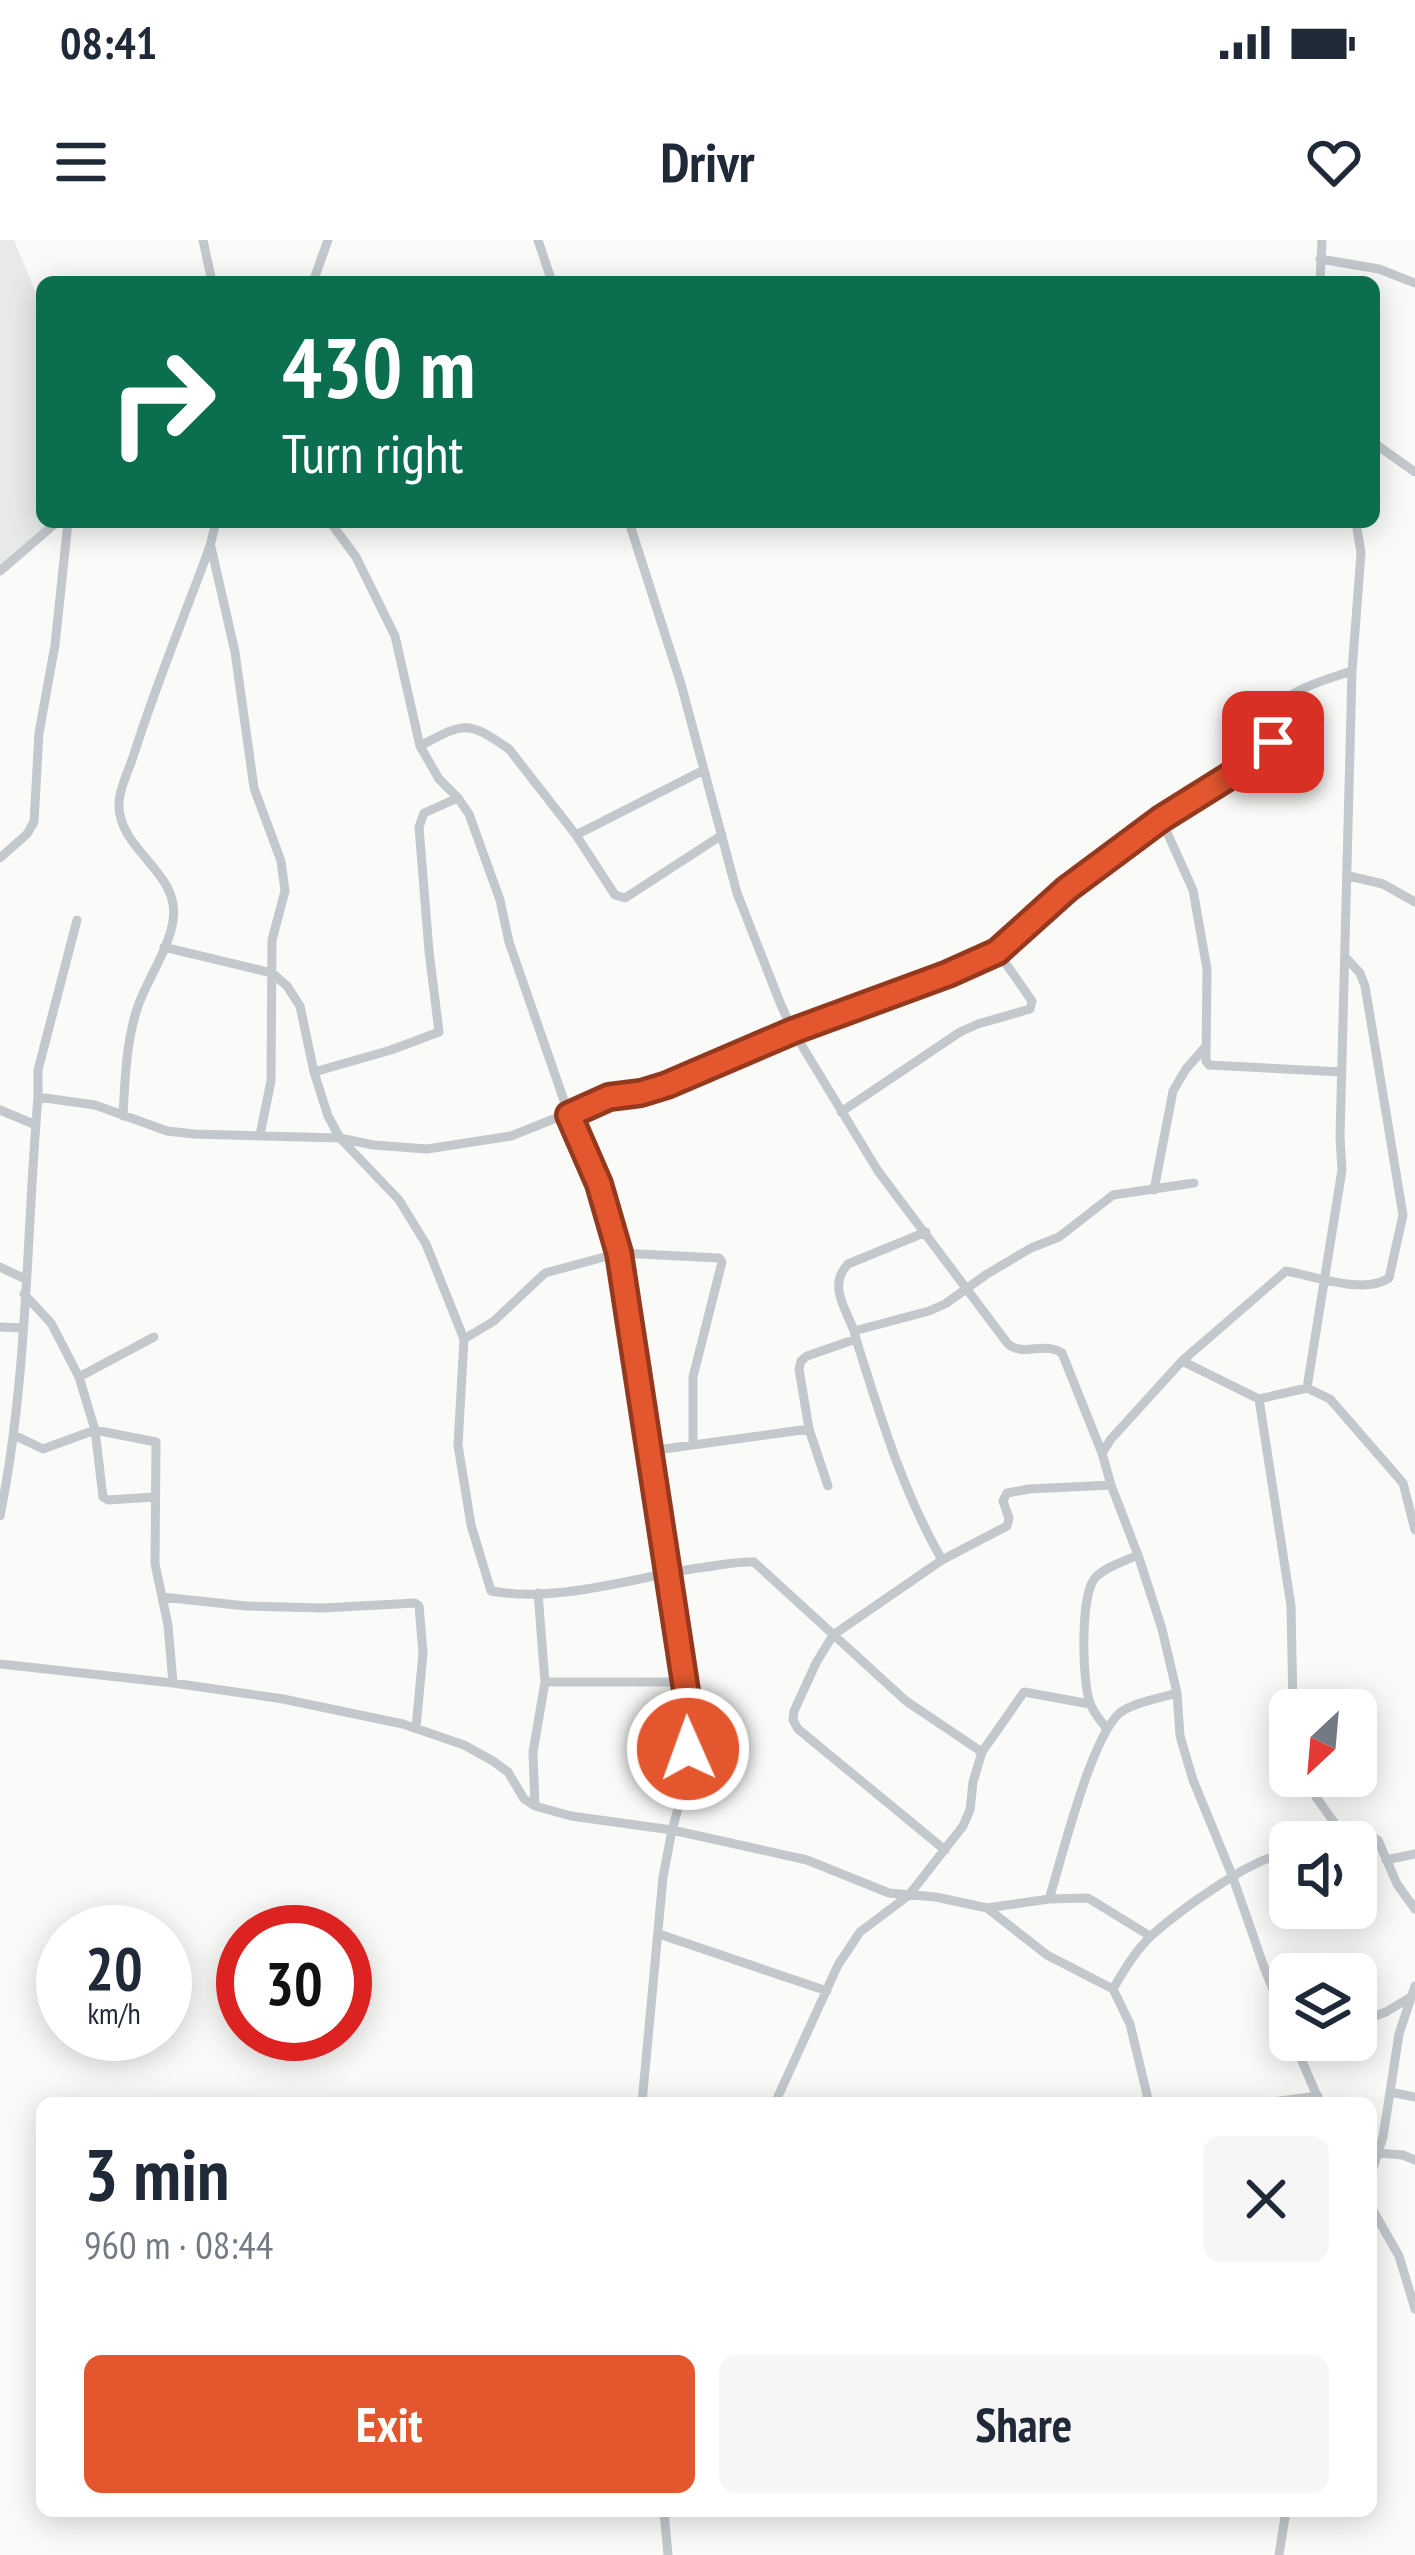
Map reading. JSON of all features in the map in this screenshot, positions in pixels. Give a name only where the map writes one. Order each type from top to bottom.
[{"type":"street","points":[[203,240],[211,276]]},
{"type":"street","points":[[315,276],[328,240]]},
{"type":"street","points":[[538,240],[550,276]]},
{"type":"street","points":[[1320,276],[1322,240]]},
{"type":"street","points":[[1320,259],[1379,269],[1415,283]]},
{"type":"street","points":[[1380,446],[1415,472]]},
{"type":"street","points":[[0,571],[50,528]]},
{"type":"street","points":[[0,858],[34,822],[39,733],[55,645],[67,528]]},
{"type":"street","points":[[123,1116],[138,1007],[173,920],[173,902],[159,874],[123,827],[118,804],[214,528]]},
{"type":"street","points":[[334,528],[356,557],[394,636],[420,746],[439,779],[469,814],[619,1253],[690,1717],[686,1781],[663,1877],[643,2097]]},
{"type":"street","points":[[631,528],[681,684],[737,892],[793,1031],[878,1171],[1011,1347],[1052,1347],[1062,1353],[1162,1629],[1178,1693],[1180,1736],[1193,1780],[1269,1980]]},
{"type":"street","points":[[1307,1388],[1342,1170],[1352,671],[1360,553],[1357,528]]},
{"type":"street","points":[[210,546],[236,652],[254,788],[281,861],[286,891],[272,940],[271,1081],[260,1136]]},
{"type":"street","points":[[38,1097],[79,1102],[166,1131],[340,1138],[435,1148],[501,1139],[609,1097],[667,1085],[997,952],[1067,889],[1161,819],[1268,752],[1273,717],[1283,700],[1352,671]]},
{"type":"street","points":[[420,746],[460,726],[494,739],[518,758],[577,835],[615,895],[625,898],[722,835]]},
{"type":"street","points":[[577,835],[704,770]]},
{"type":"street","points":[[314,1072],[439,1032],[418,827],[424,813],[458,798]]},
{"type":"street","points":[[1161,819],[1192,890],[1207,969],[1206,1061],[1213,1066],[1342,1072]]},
{"type":"street","points":[[1348,876],[1383,884],[1415,902]]},
{"type":"street","points":[[0,1516],[14,1435],[38,1070],[77,920]]},
{"type":"street","points":[[164,946],[272,974],[295,995],[328,1116],[340,1138],[410,1215],[426,1244],[464,1340],[458,1445],[471,1525],[488,1587],[499,1592],[538,1593],[754,1562],[906,1701],[982,1752]]},
{"type":"street","points":[[841,1112],[960,1032],[1030,1010],[1032,1001],[997,952]]},
{"type":"street","points":[[1102,1453],[1182,1361],[1281,1274],[1291,1271],[1323,1282],[1385,1282],[1389,1277],[1409,1215],[1365,986],[1346,958]]},
{"type":"street","points":[[1154,1190],[1173,1091],[1207,1045]]},
{"type":"street","points":[[0,1110],[35,1125]]},
{"type":"street","points":[[828,1486],[809,1429],[800,1369],[807,1356],[929,1311],[1031,1248],[1059,1237],[1113,1195],[1194,1183]]},
{"type":"street","points":[[926,1232],[848,1264],[837,1286],[893,1457],[942,1560]]},
{"type":"street","points":[[464,1340],[494,1321],[545,1274],[619,1253],[714,1256],[722,1262],[693,1377],[693,1445]]},
{"type":"street","points":[[0,1267],[25,1279]]},
{"type":"street","points":[[24,1294],[51,1323],[79,1377],[95,1430],[105,1499],[155,1497]]},
{"type":"street","points":[[0,1328],[22,1328]]},
{"type":"street","points":[[79,1377],[154,1337]]},
{"type":"street","points":[[1182,1361],[1259,1400],[1307,1388],[1330,1399],[1409,1482],[1415,1530]]},
{"type":"street","points":[[1259,1400],[1291,1606],[1293,1689]]},
{"type":"street","points":[[649,1451],[809,1429]]},
{"type":"street","points":[[14,1435],[44,1449],[95,1430],[155,1441],[155,1564],[168,1625],[173,1683]]},
{"type":"street","points":[[945,1850],[798,1729],[794,1711],[833,1635],[942,1560],[1007,1526],[1003,1501],[1007,1492],[1111,1484]]},
{"type":"street","points":[[1106,1728],[1090,1704],[1084,1677],[1084,1628],[1091,1586],[1099,1575],[1138,1555]]},
{"type":"street","points":[[535,1806],[533,1751],[544,1682],[538,1593]]},
{"type":"street","points":[[162,1597],[323,1608],[415,1603],[423,1637],[416,1728]]},
{"type":"street","points":[[0,1664],[283,1699],[416,1728],[493,1761],[535,1806],[807,1860],[879,1890],[987,1908],[1088,1898],[1150,1936]]},
{"type":"street","points":[[544,1682],[685,1682]]},
{"type":"street","points":[[778,2097],[838,1965],[860,1932],[909,1895],[967,1819],[982,1752],[1024,1692],[1090,1704]]},
{"type":"street","points":[[1049,1899],[1106,1728],[1121,1711],[1178,1693]]},
{"type":"street","points":[[1377,1842],[1415,1909]]},
{"type":"street","points":[[1386,1860],[1415,1854]]},
{"type":"street","points":[[1113,1989],[1150,1936],[1232,1875],[1269,1856]]},
{"type":"street","points":[[987,1908],[1047,1955],[1113,1989],[1130,2024],[1148,2097]]},
{"type":"street","points":[[659,1934],[827,1991]]},
{"type":"street","points":[[1377,2156],[1399,2034],[1415,1986]]},
{"type":"street","points":[[1377,2016],[1409,1998]]},
{"type":"street","points":[[1302,2061],[1318,2097]]},
{"type":"street","points":[[1390,2092],[1415,2097]]},
{"type":"street","points":[[1378,2153],[1415,2160]]},
{"type":"street","points":[[1377,2218],[1399,2256],[1415,2309]]},
{"type":"street","points":[[665,2517],[668,2555]]},
{"type":"street","points":[[1279,2555],[1285,2517]]},
{"type":"shaded area","points":[[0,240],[14,240],[36,293],[36,528],[53,528],[0,571]]},
{"type":"route","points":[[688,1749],[690,1717],[619,1253],[599,1184],[569,1115],[609,1097],[667,1085],[997,952],[1067,889],[1184,802],[1268,752],[1273,742]]}]
